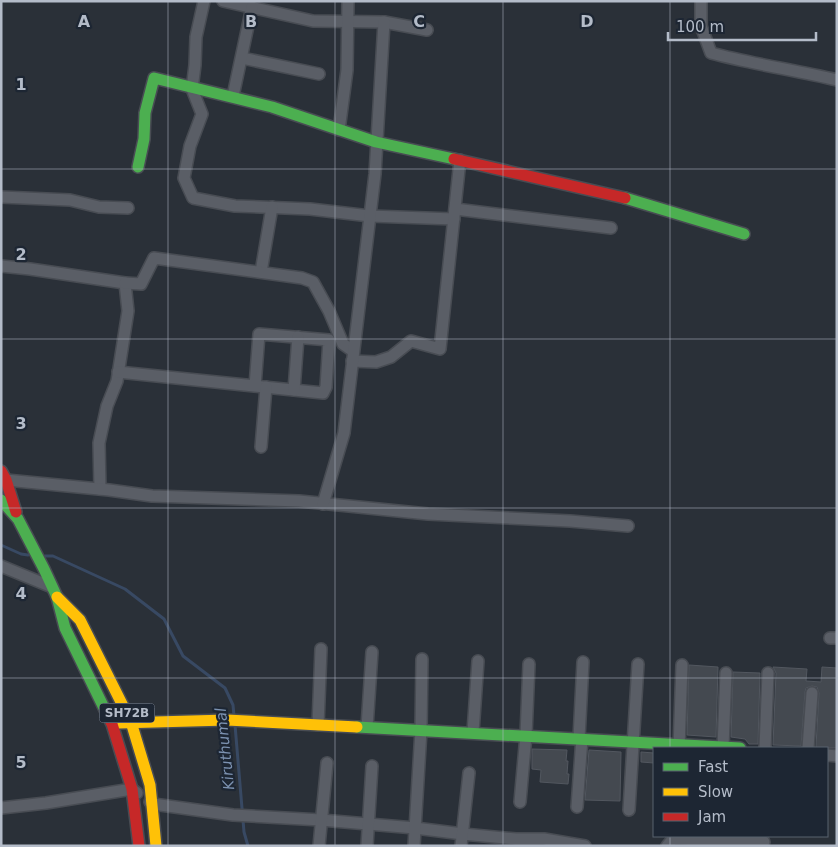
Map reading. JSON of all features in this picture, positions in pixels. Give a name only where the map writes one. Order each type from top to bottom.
[{"type":"street","points":[[204,1],[196,37],[192,89],[202,114],[190,146],[184,178],[193,198],[235,206],[310,209],[370,216],[454,214],[611,228]]},
{"type":"street","points":[[223,1],[313,21],[384,22],[427,30]]},
{"type":"street","points":[[340,130],[347,70],[348,1]]},
{"type":"street","points":[[701,1],[701,26],[711,53],[837,80]]},
{"type":"street","points":[[233,96],[252,8]]},
{"type":"street","points":[[323,504],[344,433],[370,216],[384,22]]},
{"type":"street","points":[[242,58],[319,74]]},
{"type":"street","points":[[138,167],[144,139],[145,113],[154,78],[192,89],[233,96],[272,107],[376,142],[610,193],[744,234]]},
{"type":"street","points":[[1,266],[140,284],[154,258],[302,278],[313,282],[329,310],[342,344],[353,356],[376,362],[391,357],[410,341],[440,349],[460,160]]},
{"type":"street","points":[[1,197],[70,200],[99,207],[128,208]]},
{"type":"street","points":[[261,272],[272,207]]},
{"type":"street","points":[[100,489],[99,443],[107,406],[117,381],[128,312],[125,283]]},
{"type":"street","points":[[118,372],[260,387],[322,393],[326,387],[329,340],[260,334],[260,387],[261,447]]},
{"type":"street","points":[[294,390],[298,337]]},
{"type":"street","points":[[4,476],[152,496],[299,501],[428,514],[570,521],[628,526]]},
{"type":"street","name":"SH72B","points":[[4,476],[18,519],[55,592],[64,628],[112,724],[132,789],[139,846]]},
{"type":"street","name":"SH72B","points":[[1,500],[18,519]]},
{"type":"street","points":[[1,566],[55,592]]},
{"type":"street","name":"SH72B","points":[[55,592],[80,620],[131,722],[150,785],[156,846]]},
{"type":"street","points":[[318,725],[321,649]]},
{"type":"street","points":[[367,727],[372,652]]},
{"type":"street","points":[[414,846],[421,730],[422,658]]},
{"type":"street","points":[[473,732],[478,661]]},
{"type":"street","points":[[577,807],[583,662]]},
{"type":"street","points":[[520,802],[526,735],[529,664]]},
{"type":"street","points":[[629,810],[638,664]]},
{"type":"street","points":[[112,724],[227,720],[580,738],[679,747],[682,665]]},
{"type":"street","points":[[765,747],[768,672]]},
{"type":"street","points":[[723,747],[726,673]]},
{"type":"street","points":[[808,747],[812,693]]},
{"type":"street","points":[[319,846],[327,763]]},
{"type":"street","points":[[367,846],[372,766]]},
{"type":"street","points":[[462,840],[469,773]]},
{"type":"street","points":[[1,808],[46,803],[132,789],[153,804],[233,815],[415,828],[462,840],[558,843],[585,846]]},
{"type":"street","points":[[667,846],[673,839],[764,842]]},
{"type":"building","points":[[689,665],[718,667],[716,737],[687,735]]},
{"type":"building","points":[[773,667],[807,669],[806,681],[821,682],[822,667],[837,668],[837,748],[816,747],[819,693],[817,687],[812,686],[806,688],[805,692],[801,746],[773,745],[776,673]]},
{"type":"building","points":[[733,672],[760,673],[758,744],[749,744],[745,739],[731,737]]},
{"type":"building","points":[[532,749],[567,750],[568,784],[540,782],[541,770],[532,769]]},
{"type":"building","points":[[589,750],[621,752],[620,801],[585,800]]},
{"type":"building","points":[[641,752],[653,753],[653,763],[641,762]]},
{"type":"waterway","name":"Kiruthumal","points":[[1,545],[28,555]]},
{"type":"waterway","name":"Kiruthumal","points":[[45,556],[53,556],[125,589],[164,619],[183,656],[225,688],[233,705],[234,716]]},
{"type":"waterway","name":"Kiruthumal","points":[[235,725],[244,832],[248,846]]},
{"type":"traffic: fast","points":[[138,167],[144,139],[145,113],[154,78],[272,107],[376,142],[454,159]]},
{"type":"traffic: fast","points":[[625,198],[744,234]]},
{"type":"traffic: fast","points":[[1,500],[18,519],[44,569],[57,597],[65,628],[107,714]]},
{"type":"traffic: fast","points":[[357,727],[722,747]]},
{"type":"traffic: slow","points":[[57,597],[80,620],[131,722],[150,785],[156,846]]},
{"type":"traffic: slow","points":[[119,723],[227,720],[357,727]]},
{"type":"traffic: jam","points":[[454,159],[625,198]]},
{"type":"traffic: jam","points":[[1,471],[6,480],[16,512]]},
{"type":"traffic: jam","points":[[107,714],[112,724],[132,789],[139,846]]}]
